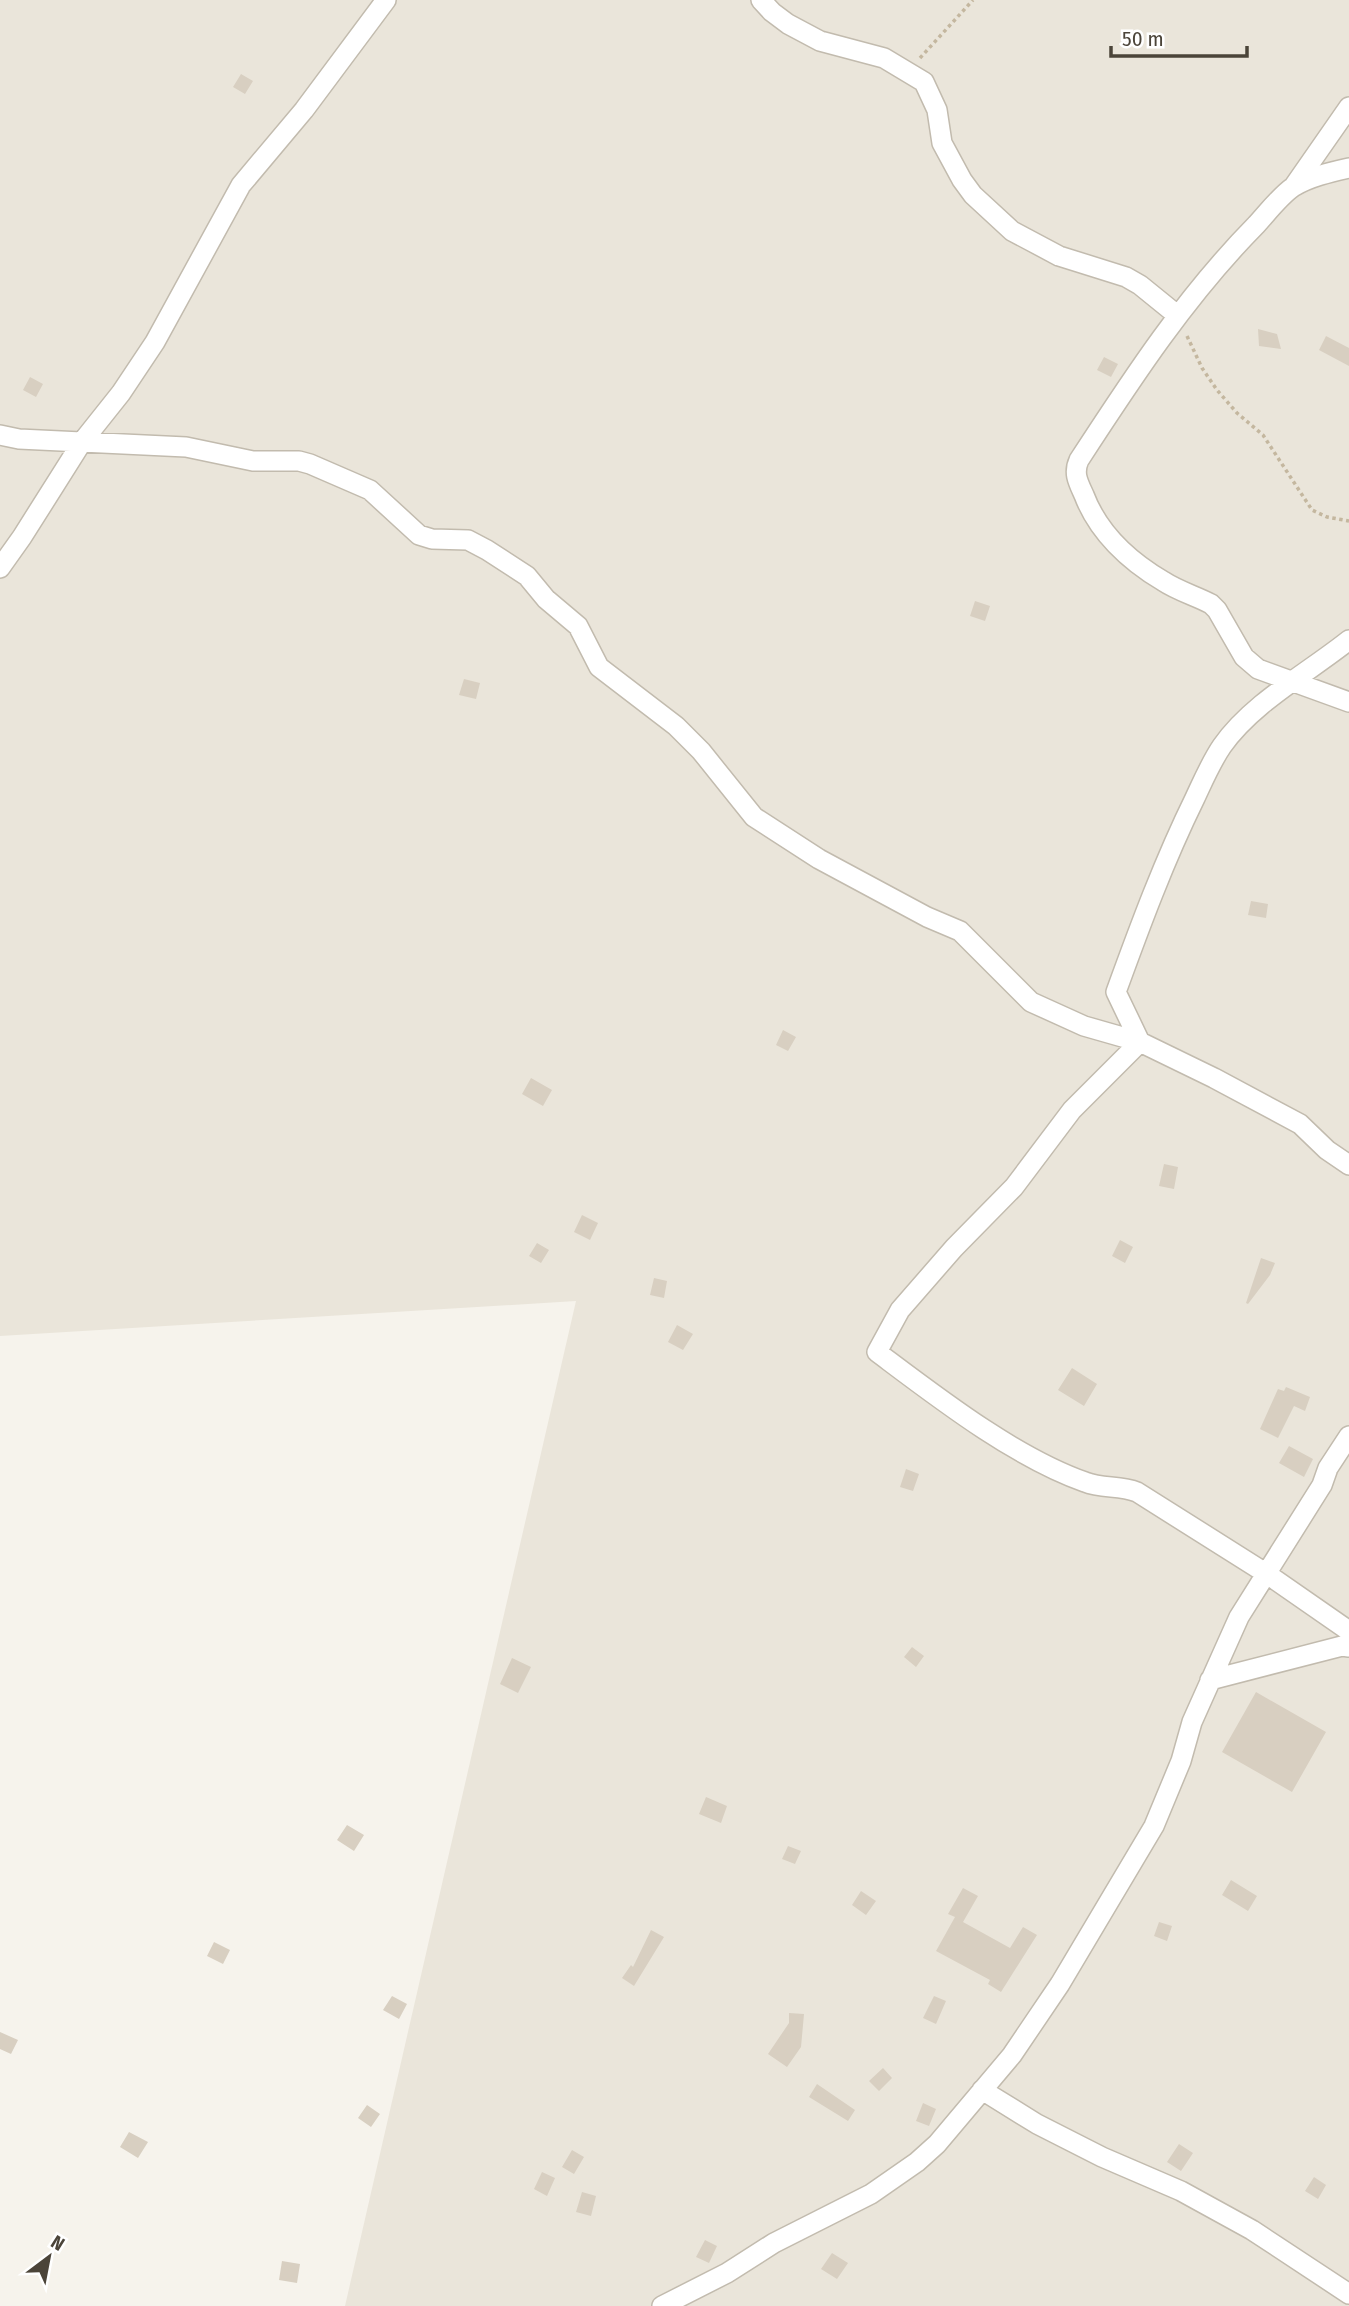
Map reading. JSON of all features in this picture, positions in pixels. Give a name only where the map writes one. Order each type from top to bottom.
[{"type":"street","points":[[0,568],[82,442],[121,393],[155,342],[241,185],[304,110],[386,0]]},
{"type":"street","points":[[761,0],[788,24],[820,41],[884,58],[924,82],[937,110],[942,143],[962,180],[973,195],[1012,231],[1059,256],[1140,285],[1177,315]]},
{"type":"street","points":[[1349,107],[1293,187],[1224,258],[1177,315],[1079,460],[1075,474],[1098,526],[1110,539],[1161,581],[1212,604],[1244,657],[1258,669],[1349,702]]},
{"type":"street","points":[[1293,187],[1349,168]]},
{"type":"street","points":[[0,435],[19,439],[186,447],[253,461],[299,461],[370,490],[419,535],[432,539],[468,540],[487,550],[527,576],[546,599],[578,626],[599,667],[676,726],[701,751],[754,817],[830,865],[927,917],[960,931],[1031,1002],[1084,1026],[1140,1042],[1300,1124],[1326,1150],[1349,1164]]},
{"type":"street","points":[[1140,1042],[1116,992],[1171,849],[1222,745],[1290,682],[1349,640]]},
{"type":"street","points":[[1140,1042],[1072,1110],[1014,1187],[954,1248],[900,1310],[877,1352],[920,1387],[1018,1450],[1086,1483],[1137,1492],[1267,1574],[1349,1631]]},
{"type":"street","points":[[662,2306],[872,2194],[917,2162],[937,2144],[1012,2055],[1060,1984],[1154,1826],[1181,1761],[1192,1722],[1239,1617],[1322,1485],[1328,1468],[1349,1436]]},
{"type":"street","points":[[1210,1681],[1342,1646],[1349,1647]]},
{"type":"street","points":[[982,2090],[1037,2124],[1102,2157],[1181,2191],[1252,2230],[1349,2294]]},
{"type":"path","points":[[907,70],[973,0]]},
{"type":"path","points":[[1177,315],[1202,368],[1217,390],[1237,413],[1263,435],[1312,510],[1326,517],[1349,521]]},
{"type":"shaded area","points":[[0,0],[1349,0],[1349,2306],[345,2306],[576,1301],[0,1336]]},
{"type":"building","points":[[241,74],[253,81],[245,94],[233,87]]},
{"type":"building","points":[[1258,329],[1277,334],[1281,349],[1259,346]]},
{"type":"building","points":[[1326,336],[1349,348],[1349,366],[1319,350]]},
{"type":"building","points":[[1104,357],[1118,364],[1111,377],[1097,370]]},
{"type":"building","points":[[30,377],[43,384],[36,397],[23,390]]},
{"type":"building","points":[[975,601],[990,606],[985,621],[970,616]]},
{"type":"building","points":[[464,679],[480,683],[476,699],[459,695]]},
{"type":"building","points":[[1251,901],[1268,904],[1266,918],[1248,915]]},
{"type":"building","points":[[783,1030],[796,1037],[788,1051],[776,1045]]},
{"type":"building","points":[[531,1078],[552,1090],[543,1106],[522,1094]]},
{"type":"building","points":[[1164,1164],[1178,1167],[1174,1189],[1159,1186]]},
{"type":"building","points":[[582,1215],[598,1223],[590,1240],[574,1232]]},
{"type":"building","points":[[1120,1240],[1133,1247],[1125,1263],[1112,1256]]},
{"type":"building","points":[[537,1243],[549,1250],[541,1263],[529,1256]]},
{"type":"building","points":[[1261,1258],[1275,1263],[1270,1275],[1248,1304],[1246,1303]]},
{"type":"building","points":[[654,1278],[667,1281],[664,1298],[650,1295]]},
{"type":"building","points":[[677,1325],[693,1334],[683,1350],[668,1342]]},
{"type":"building","points":[[1072,1368],[1097,1384],[1084,1406],[1058,1390]]},
{"type":"building","points":[[1286,1387],[1310,1397],[1305,1411],[1294,1406],[1278,1438],[1260,1429],[1278,1389],[1284,1391]]},
{"type":"building","points":[[1289,1446],[1313,1459],[1304,1477],[1279,1463]]},
{"type":"building","points":[[906,1469],[919,1474],[913,1491],[900,1487]]},
{"type":"building","points":[[912,1647],[924,1656],[916,1667],[904,1657]]},
{"type":"building","points":[[512,1658],[531,1667],[518,1693],[500,1684]]},
{"type":"building","points":[[1256,1692],[1326,1732],[1292,1792],[1222,1752]]},
{"type":"building","points":[[706,1797],[727,1806],[721,1823],[699,1814]]},
{"type":"building","points":[[347,1825],[364,1835],[354,1851],[337,1840]]},
{"type":"building","points":[[788,1846],[801,1851],[795,1864],[782,1859]]},
{"type":"building","points":[[1231,1880],[1257,1896],[1248,1911],[1222,1895]]},
{"type":"building","points":[[963,1888],[978,1896],[963,1922],[1010,1948],[1023,1927],[1037,1935],[1001,1992],[988,1984],[990,1980],[936,1951],[955,1917],[948,1914]]},
{"type":"building","points":[[861,1891],[876,1901],[866,1915],[852,1905]]},
{"type":"building","points":[[1159,1922],[1172,1926],[1167,1941],[1154,1936]]},
{"type":"building","points":[[651,1930],[664,1937],[634,1986],[622,1978],[631,1965],[633,1967]]},
{"type":"building","points":[[214,1942],[230,1950],[223,1964],[207,1956]]},
{"type":"building","points":[[392,1996],[407,2004],[399,2019],[383,2010]]},
{"type":"building","points":[[934,1996],[946,2001],[936,2024],[923,2018]]},
{"type":"building","points":[[789,2013],[804,2014],[801,2047],[787,2067],[768,2054],[789,2023]]},
{"type":"building","points":[[0,2032],[18,2040],[11,2054],[0,2049]]},
{"type":"building","points":[[883,2068],[892,2078],[879,2091],[869,2081]]},
{"type":"building","points":[[817,2084],[855,2110],[848,2121],[809,2097]]},
{"type":"building","points":[[923,2103],[936,2109],[929,2126],[916,2121]]},
{"type":"building","points":[[367,2105],[380,2114],[371,2127],[358,2118]]},
{"type":"building","points":[[129,2132],[148,2142],[138,2158],[120,2147]]},
{"type":"building","points":[[1179,2144],[1193,2153],[1181,2171],[1167,2162]]},
{"type":"building","points":[[572,2150],[584,2157],[574,2174],[562,2167]]},
{"type":"building","points":[[542,2172],[555,2178],[547,2196],[534,2189]]},
{"type":"building","points":[[1314,2177],[1326,2185],[1318,2199],[1305,2191]]},
{"type":"building","points":[[582,2192],[596,2196],[591,2216],[576,2212]]},
{"type":"building","points":[[705,2240],[717,2246],[709,2263],[696,2257]]},
{"type":"building","points":[[832,2253],[848,2263],[837,2279],[821,2269]]},
{"type":"building","points":[[282,2261],[300,2264],[297,2283],[279,2280]]}]
